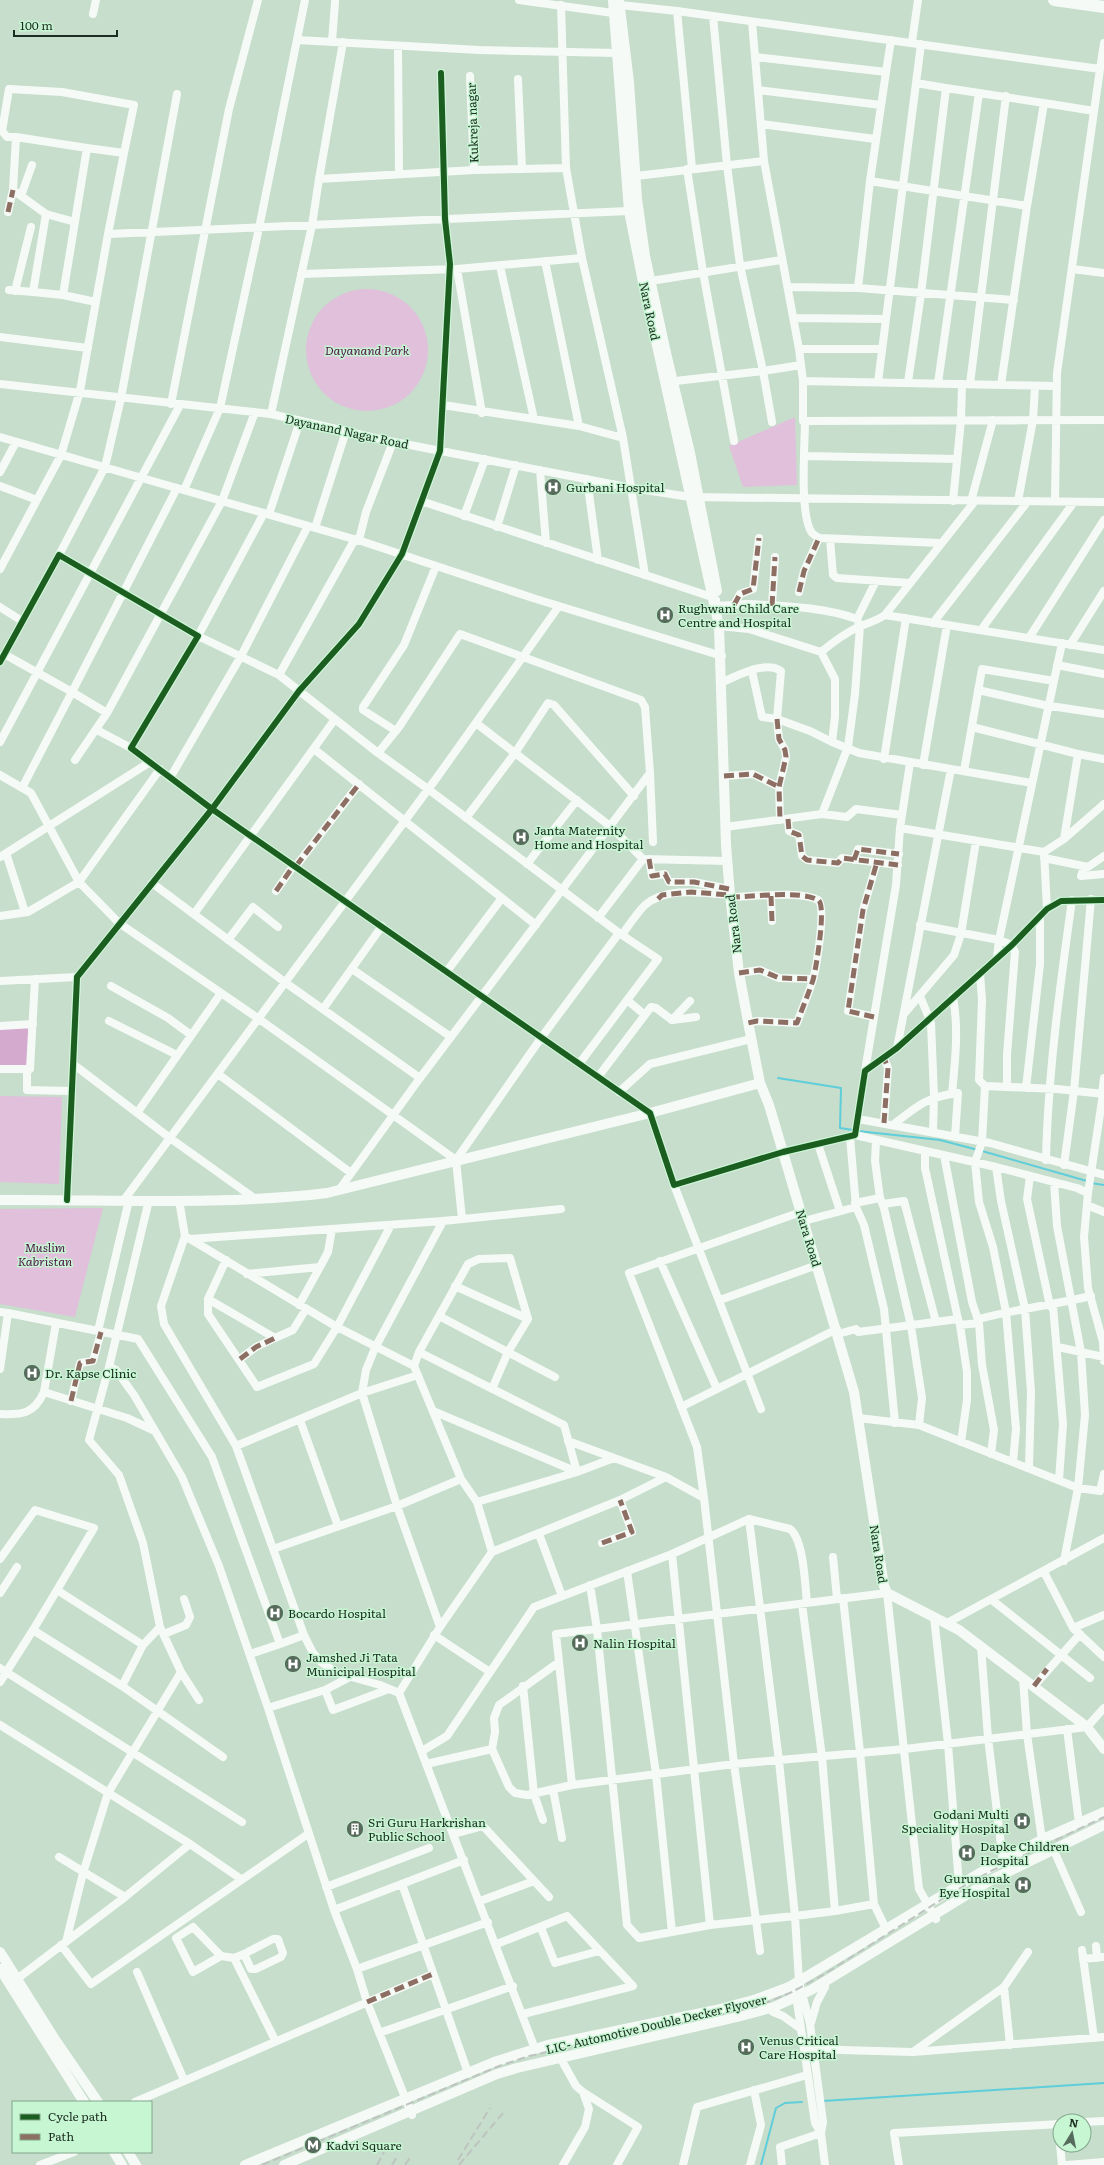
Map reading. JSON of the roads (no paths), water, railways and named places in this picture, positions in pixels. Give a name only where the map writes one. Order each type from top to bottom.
[{"type":"highway","points":[[1054,0],[1104,7]]},
{"type":"main road","name":"Nara Road","points":[[617,2],[613,13],[629,211],[695,497],[716,602],[722,656],[727,861],[739,973],[760,1083],[783,1152],[838,1331],[854,1392],[884,1586],[887,1593],[947,1623],[981,1646],[1087,1727],[1101,1740],[1104,1749]]},
{"type":"main road","points":[[617,2],[629,82],[636,176],[645,256],[669,381]]},
{"type":"main road","points":[[0,1200],[179,1200],[254,1198],[287,1197],[339,1190],[650,1113],[760,1083]]},
{"type":"main road","points":[[246,2165],[468,2073],[535,2049],[716,2010],[757,1999],[789,1987],[959,1885],[1002,1861],[1042,1840],[1104,1812]]},
{"type":"main road","name":"LIC- Automotive Double Decker Flyover","points":[[255,2165],[494,2065],[541,2050],[726,2011],[786,1992],[987,1871],[1104,1815]]},
{"type":"main road","name":"LIC- Automotive Double Decker Flyover","points":[[284,2165],[491,2077],[517,2068],[737,2017],[783,2004],[811,1990],[991,1880],[1104,1825]]},
{"type":"main road","points":[[294,2165],[498,2077],[561,2059],[773,2012],[801,2000],[825,1987],[1012,1874],[1104,1831]]},
{"type":"main road","points":[[0,1952],[14,1981],[83,2101]]},
{"type":"main road","points":[[0,1969],[14,1981],[97,2101]]},
{"type":"main road","points":[[115,2153],[122,2165]]},
{"type":"main road","points":[[129,2153],[136,2165]]},
{"type":"street","points":[[93,14],[96,0]]},
{"type":"street","points":[[171,404],[206,230],[228,109],[258,0]]},
{"type":"street","points":[[22,788],[124,593],[181,489],[220,408],[259,228],[305,0]]},
{"type":"street","points":[[519,0],[613,13]]},
{"type":"street","points":[[912,42],[918,0]]},
{"type":"street","points":[[332,42],[334,2]]},
{"type":"street","points":[[617,2],[752,22],[912,42],[1100,69]]},
{"type":"street","points":[[561,5],[566,168],[582,258],[623,438],[645,575]]},
{"type":"street","points":[[677,11],[690,169],[703,272],[734,441]]},
{"type":"street","points":[[713,16],[740,265],[763,371],[772,422]]},
{"type":"street","points":[[752,22],[764,161],[781,260],[788,287],[800,349],[803,381],[803,421],[1104,420]]},
{"type":"street","points":[[297,40],[398,46],[616,53]]},
{"type":"street","points":[[858,288],[875,139],[891,40]]},
{"type":"street","points":[[271,414],[312,225],[342,42]]},
{"type":"street","points":[[1054,500],[1056,386],[1094,110],[1100,92],[1100,69],[1104,43]]},
{"type":"street","points":[[878,382],[888,291],[921,44]]},
{"type":"street","points":[[398,46],[399,174]]},
{"type":"street","points":[[755,56],[886,72]]},
{"type":"street","points":[[441,73],[446,219],[453,269],[482,413]]},
{"type":"street","name":"Kukreja nagar","points":[[470,76],[474,170]]},
{"type":"street","points":[[518,79],[522,169]]},
{"type":"street","points":[[916,83],[1094,110]]},
{"type":"street","points":[[0,569],[61,455],[80,393],[108,234],[134,104],[62,92],[11,88],[3,99],[2,131],[7,137],[16,137],[124,153]]},
{"type":"street","points":[[908,382],[921,294],[946,88]]},
{"type":"street","points":[[758,90],[880,105]]},
{"type":"street","points":[[938,383],[979,93]]},
{"type":"street","points":[[107,713],[38,673],[2,658],[59,555],[105,467],[120,398],[177,94]]},
{"type":"street","points":[[954,501],[961,420],[981,298],[1006,96]]},
{"type":"street","points":[[1001,385],[1027,206],[1044,103]]},
{"type":"street","points":[[760,124],[875,139]]},
{"type":"street","points":[[8,212],[13,190],[16,137]]},
{"type":"street","points":[[63,295],[87,148]]},
{"type":"street","points":[[636,176],[764,161]]},
{"type":"street","points":[[21,196],[32,166]]},
{"type":"street","points":[[319,179],[474,170],[566,168]]},
{"type":"street","points":[[870,181],[994,199],[1027,206]]},
{"type":"street","points":[[13,190],[46,214],[75,222]]},
{"type":"street","points":[[108,234],[574,212],[629,211]]},
{"type":"street","points":[[33,292],[46,214]]},
{"type":"street","points":[[31,227],[12,291],[63,295],[96,302]]},
{"type":"street","points":[[301,274],[453,269],[582,258]]},
{"type":"street","points":[[651,281],[740,265],[781,260]]},
{"type":"street","points":[[545,261],[579,426]]},
{"type":"street","points":[[500,266],[534,419]]},
{"type":"street","points":[[67,1200],[77,977],[212,809],[299,691],[359,624],[402,554],[440,451],[453,269]]},
{"type":"street","points":[[1072,269],[1104,273]]},
{"type":"street","points":[[788,287],[858,288],[1014,300]]},
{"type":"street","points":[[794,318],[885,319]]},
{"type":"street","points":[[0,337],[88,348]]},
{"type":"street","points":[[800,349],[882,349]]},
{"type":"street","points":[[669,381],[801,366]]},
{"type":"street","points":[[803,381],[1056,386]]},
{"type":"street","name":"Dayanand Nagar Road","points":[[0,384],[271,414],[393,442],[632,488],[695,497],[954,501],[1054,500],[1104,502]]},
{"type":"street","points":[[1018,501],[1034,420],[1035,386]]},
{"type":"street","points":[[0,742],[180,405]]},
{"type":"street","points":[[443,405],[482,413],[579,426],[623,438]]},
{"type":"street","points":[[75,760],[97,730],[107,713],[222,501],[255,412]]},
{"type":"street","points":[[421,501],[645,575],[716,602],[734,605],[772,606],[837,612],[859,623],[872,623],[885,615],[973,501],[994,420]]},
{"type":"street","points":[[132,748],[198,636],[266,514],[300,421]]},
{"type":"street","points":[[806,421],[804,498],[812,533],[819,538],[830,539],[941,543]]},
{"type":"street","points":[[170,778],[241,656],[312,527],[346,431]]},
{"type":"street","points":[[0,437],[357,540],[559,606],[722,656]]},
{"type":"street","points":[[0,472],[16,442]]},
{"type":"street","points":[[278,675],[357,540],[366,512],[393,442]]},
{"type":"street","points":[[805,456],[957,459]]},
{"type":"street","points":[[464,516],[485,459]]},
{"type":"street","points":[[497,527],[516,465]]},
{"type":"street","points":[[540,470],[546,543]]},
{"type":"street","points":[[586,478],[598,560]]},
{"type":"street","points":[[0,486],[37,500]]},
{"type":"street","points":[[933,623],[1028,501]]},
{"type":"street","points":[[981,630],[1074,502]]},
{"type":"street","points":[[1029,638],[1104,520]]},
{"type":"street","points":[[734,605],[740,594],[753,588],[759,538]]},
{"type":"street","points":[[799,592],[804,571],[819,538]]},
{"type":"street","points":[[830,539],[833,575],[837,578],[910,583]]},
{"type":"street","points":[[59,555],[198,636],[278,675],[378,753],[598,918],[658,959],[579,1064]]},
{"type":"street","points":[[772,606],[775,557]]},
{"type":"street","points":[[396,731],[363,710],[363,707],[404,645],[436,566]]},
{"type":"street","points":[[822,814],[848,747],[855,694],[859,623],[876,581]]},
{"type":"street","points":[[997,957],[999,940],[1050,705],[1057,665],[1066,644],[1104,591]]},
{"type":"street","points":[[71,1400],[80,1363],[94,1361],[127,1200],[170,1138],[406,820],[559,606]]},
{"type":"street","points":[[0,607],[22,621]]},
{"type":"street","points":[[885,615],[1104,650]]},
{"type":"street","points":[[884,758],[906,618]]},
{"type":"street","points":[[718,621],[749,629],[821,652],[835,679],[835,717],[832,742]]},
{"type":"street","points":[[821,652],[859,623]]},
{"type":"street","points":[[923,765],[948,625]]},
{"type":"street","points":[[378,753],[396,731],[458,635],[463,634],[641,700],[645,707],[653,842]]},
{"type":"street","points":[[1057,665],[1104,674]]},
{"type":"street","points":[[722,682],[752,671],[766,668],[781,671],[777,719],[779,739],[786,750],[786,757],[779,787],[784,820],[789,831],[797,833],[801,838],[804,858],[838,863],[842,858],[898,865]]},
{"type":"street","points":[[964,771],[982,669],[1054,681]]},
{"type":"street","points":[[752,671],[762,717],[777,719],[810,731],[832,742],[848,747],[859,754],[1032,783]]},
{"type":"street","points":[[978,690],[1050,705],[1104,714]]},
{"type":"street","points":[[466,818],[515,753],[548,702],[551,703],[634,796]]},
{"type":"street","points":[[194,914],[252,836],[335,719]]},
{"type":"street","points":[[476,723],[610,826],[646,859],[652,876],[665,874],[669,882],[694,882],[730,894]]},
{"type":"street","points":[[972,727],[1040,746],[1104,759]]},
{"type":"street","points":[[97,730],[132,748],[212,809],[650,1113],[674,1185],[720,1300],[761,1409]]},
{"type":"street","points":[[314,749],[406,820],[536,925]]},
{"type":"street","points":[[1064,838],[1078,754]]},
{"type":"street","points":[[25,912],[3,855],[150,762]]},
{"type":"street","points":[[895,1423],[887,1329],[864,1225],[856,1205],[853,1135],[857,1120],[896,886],[900,828],[910,763]]},
{"type":"street","points":[[0,916],[25,912],[79,882],[160,769]]},
{"type":"street","points":[[897,1048],[950,769]]},
{"type":"street","points":[[339,1190],[420,1078],[650,773]]},
{"type":"street","points":[[724,776],[753,774],[779,787]]},
{"type":"street","points":[[0,776],[31,793],[79,882],[119,923],[259,1019],[456,1160]]},
{"type":"street","points":[[276,891],[359,784]]},
{"type":"street","points":[[527,864],[577,800]]},
{"type":"street","points":[[1044,855],[1104,804]]},
{"type":"street","points":[[725,827],[822,814],[848,817],[856,809],[902,815]]},
{"type":"street","points":[[900,828],[1018,848],[1088,868],[1104,856]]},
{"type":"street","points":[[904,1014],[954,955],[961,934],[976,841]]},
{"type":"street","points":[[854,860],[858,849],[899,854]]},
{"type":"street","points":[[1044,855],[1047,909]]},
{"type":"street","points":[[646,859],[727,861]]},
{"type":"street","points":[[598,918],[646,859]]},
{"type":"street","points":[[874,1017],[848,1011],[863,910],[877,862]]},
{"type":"street","points":[[1084,867],[1081,876],[1104,874]]},
{"type":"street","points":[[152,883],[286,983],[420,1078]]},
{"type":"street","points":[[462,1219],[456,1160],[542,1038],[620,934],[644,906],[662,895],[691,892],[771,896],[796,895],[817,899],[821,902],[822,915],[813,979],[797,1023],[757,1021],[748,1023]]},
{"type":"street","points":[[771,896],[772,921]]},
{"type":"street","points":[[447,971],[502,898]]},
{"type":"street","points":[[865,1072],[897,1048],[997,957],[1012,946],[1047,909],[1062,901],[1091,899],[1104,900]]},
{"type":"street","points":[[1064,1165],[1074,1091],[1091,899]]},
{"type":"street","points":[[1046,1160],[1050,1089],[1061,982],[1072,900]]},
{"type":"street","points":[[228,940],[253,907],[278,927]]},
{"type":"street","points":[[1026,1088],[1040,964],[1040,916]]},
{"type":"street","points":[[920,925],[999,940],[1012,946],[1015,952],[1007,1055],[1007,1087]]},
{"type":"street","points":[[323,1009],[382,926]]},
{"type":"street","points":[[352,969],[451,1037]]},
{"type":"street","points":[[739,973],[760,970],[779,978],[813,979]]},
{"type":"street","points":[[980,973],[982,1000],[979,1080],[985,1086],[1050,1089],[1103,1094]]},
{"type":"street","points":[[0,981],[77,977]]},
{"type":"street","points":[[0,1069],[30,1069],[35,979]]},
{"type":"street","points":[[111,986],[168,1018],[191,1035]]},
{"type":"street","points":[[137,1113],[221,993]]},
{"type":"street","points":[[920,996],[930,1018],[934,1096],[933,1132]]},
{"type":"street","points":[[952,1094],[957,1040],[957,1021],[953,997]]},
{"type":"street","points":[[628,1000],[645,1015]]},
{"type":"street","points":[[672,1020],[690,1001]]},
{"type":"street","points":[[598,1077],[645,1015],[653,1007],[672,1020],[696,1017]]},
{"type":"street","points":[[109,1021],[177,1055]]},
{"type":"street","points":[[0,1026],[32,1024]]},
{"type":"street","points":[[619,1092],[650,1064],[751,1039]]},
{"type":"street","points":[[884,1058],[888,1068],[884,1123]]},
{"type":"street","points":[[73,1064],[170,1138],[254,1198]]},
{"type":"street","points":[[27,1069],[27,1090],[72,1091]]},
{"type":"street","points":[[218,1074],[351,1173]]},
{"type":"street","points":[[1104,1078],[1103,1094],[1088,1193],[1084,1237],[1088,1288],[1103,1342],[1104,1361]]},
{"type":"street","points":[[985,1086],[982,1142],[975,1162],[979,1202],[993,1248],[1006,1312],[1016,1429],[1013,1462]]},
{"type":"street","points":[[893,1125],[917,1105],[934,1096],[958,1093],[955,1137]]},
{"type":"street","points":[[857,1120],[884,1123],[982,1142],[1104,1175]]},
{"type":"street","points":[[674,1185],[783,1152],[853,1135],[996,1167],[1077,1188],[1088,1193]]},
{"type":"street","points":[[876,1140],[874,1161],[881,1201],[911,1326],[922,1398],[919,1426]]},
{"type":"street","points":[[818,1144],[840,1211]]},
{"type":"street","points":[[925,1151],[924,1168],[959,1322],[967,1372],[967,1400],[961,1442]]},
{"type":"street","points":[[944,1155],[972,1302],[979,1324],[982,1365],[994,1430],[991,1454]]},
{"type":"street","points":[[996,1167],[1001,1201],[1025,1309],[1031,1392],[1028,1468]]},
{"type":"street","points":[[1030,1176],[1026,1199],[1052,1306],[1058,1347],[1064,1440],[1059,1480]]},
{"type":"street","points":[[1054,1182],[1057,1226],[1081,1352],[1085,1415],[1078,1488],[1064,1561]]},
{"type":"street","points":[[149,1200],[117,1335],[89,1440],[119,1475],[142,1543],[162,1631],[181,1672],[199,1700]]},
{"type":"street","points":[[179,1200],[187,1238],[161,1306],[164,1324],[236,1446],[304,1635],[313,1653],[321,1662],[336,1673],[399,1693],[513,1986],[535,2049]]},
{"type":"street","points":[[760,1950],[734,1764],[697,1447],[629,1273],[699,1247],[802,1216],[840,1211],[856,1205],[881,1201],[904,1201],[936,1322]]},
{"type":"street","points":[[1087,1205],[1104,1212]]},
{"type":"street","points":[[187,1238],[443,1221],[561,1209]]},
{"type":"street","points":[[440,1627],[397,1506],[362,1393],[366,1370],[375,1348],[443,1221]]},
{"type":"street","points":[[226,1260],[208,1299],[208,1314],[240,1359],[257,1387],[314,1364],[337,1326],[391,1225]]},
{"type":"street","points":[[240,1359],[256,1347],[293,1330],[302,1307],[328,1252],[332,1229]]},
{"type":"street","points":[[187,1238],[226,1260],[302,1307],[375,1348],[414,1366],[461,1479],[477,1502],[492,1552]]},
{"type":"street","points":[[414,1366],[419,1352],[468,1264],[479,1259],[510,1258],[528,1319],[508,1352],[492,1389]]},
{"type":"street","points":[[660,1261],[717,1389]]},
{"type":"street","points":[[720,1300],[817,1265]]},
{"type":"street","points":[[247,1274],[320,1267]]},
{"type":"street","points":[[455,1286],[528,1319]]},
{"type":"street","points":[[979,1324],[979,1319],[1006,1312],[1052,1306],[1091,1296]]},
{"type":"street","points":[[208,1299],[274,1338]]},
{"type":"street","points":[[0,1369],[4,1312],[138,1339],[212,1457],[280,1644]]},
{"type":"street","points":[[439,1316],[555,1377]]},
{"type":"street","points":[[682,1406],[838,1331],[856,1330],[858,1332],[936,1322],[979,1324]]},
{"type":"street","points":[[0,1414],[20,1414],[38,1404],[44,1392],[56,1323]]},
{"type":"street","points":[[1058,1347],[1104,1356]]},
{"type":"street","points":[[419,1352],[564,1425],[577,1472]]},
{"type":"street","points":[[109,1367],[116,1370],[145,1412],[182,1477],[219,1566],[250,1654],[334,1910],[357,1969],[367,2002],[412,2115]]},
{"type":"street","points":[[236,1446],[362,1393],[418,1375]]},
{"type":"street","points":[[44,1392],[127,1418],[155,1431]]},
{"type":"street","points":[[433,1411],[577,1472]]},
{"type":"street","points":[[858,1418],[919,1426],[1078,1488],[1100,1491],[1104,1474]]},
{"type":"street","points":[[300,1420],[338,1526]]},
{"type":"street","points":[[568,1442],[666,1477],[704,1498]]},
{"type":"street","points":[[477,1502],[577,1472],[614,1458]]},
{"type":"street","points":[[399,1693],[434,1635],[492,1552],[540,1534],[620,1500],[666,1477]]},
{"type":"street","points":[[273,1549],[397,1506],[461,1479]]},
{"type":"street","points":[[602,1543],[632,1532],[620,1500]]},
{"type":"street","points":[[0,1559],[35,1510],[94,1528],[32,1630],[3,1670],[0,1682]]},
{"type":"street","points":[[749,1519],[779,1761],[795,1916],[801,2000],[801,2029],[814,2123],[821,2133]]},
{"type":"street","points":[[422,1751],[447,1736],[534,1607],[672,1554],[708,1539],[749,1519],[790,1529],[794,1532],[800,1550],[822,1757],[835,1911]]},
{"type":"street","points":[[540,1534],[562,1596]]},
{"type":"street","points":[[947,1623],[1044,1572],[1104,1538]]},
{"type":"street","points":[[672,1554],[710,1925]]},
{"type":"street","points":[[833,1557],[860,1752],[874,1904],[886,1929]]},
{"type":"street","points":[[0,1593],[17,1567]]},
{"type":"street","points":[[627,1571],[656,1774],[672,1932]]},
{"type":"street","points":[[1044,1572],[1077,1631],[1104,1657]]},
{"type":"street","points":[[590,1585],[627,1924],[639,1938],[710,1925],[835,1911],[874,1904]]},
{"type":"street","points":[[57,1590],[143,1645]]},
{"type":"street","points":[[572,1785],[556,1634],[887,1593],[919,1889],[936,1919]]},
{"type":"street","points":[[122,1686],[143,1645],[162,1631],[186,1625],[190,1617],[184,1600]]},
{"type":"street","points":[[992,1600],[1090,1678]]},
{"type":"street","points":[[1034,1686],[1062,1655],[1077,1631],[1104,1615]]},
{"type":"street","points":[[934,1617],[948,1744],[959,1885]]},
{"type":"street","points":[[32,1630],[122,1686],[223,1756]]},
{"type":"street","points":[[250,1654],[304,1635]]},
{"type":"street","points":[[434,1635],[490,1672]]},
{"type":"street","points":[[981,1646],[988,1738],[1002,1861]]},
{"type":"street","points":[[559,1662],[523,1686],[499,1705],[494,1718],[495,1732],[492,1749],[509,1787],[515,1792],[534,1794],[572,1785],[734,1764],[905,1749],[1087,1727],[1104,1708]]},
{"type":"street","points":[[3,1670],[242,1822]]},
{"type":"street","points":[[63,1944],[108,1793],[181,1672]]},
{"type":"street","points":[[268,1708],[325,1690],[350,1677]]},
{"type":"street","points":[[1023,1678],[1027,1734],[1042,1840]]},
{"type":"street","points":[[523,1686],[534,1794],[543,1820]]},
{"type":"street","points":[[325,1690],[333,1710],[389,1689]]},
{"type":"street","points":[[0,1725],[190,1844],[241,1879]]},
{"type":"street","points":[[1067,1729],[1079,1823]]},
{"type":"street","points":[[426,1764],[492,1749]]},
{"type":"street","points":[[553,1790],[562,1838]]},
{"type":"street","points":[[454,1834],[483,1826],[549,1897]]},
{"type":"street","points":[[63,1944],[91,1984],[193,1915],[241,1879],[308,1834]]},
{"type":"street","points":[[14,1981],[125,1897],[190,1844]]},
{"type":"street","points":[[326,1886],[429,1848]]},
{"type":"street","points":[[1055,1854],[1081,1912]]},
{"type":"street","points":[[59,1857],[83,1873],[125,1897]]},
{"type":"street","points":[[334,1910],[464,1860]]},
{"type":"street","points":[[480,1902],[534,1881]]},
{"type":"street","points":[[402,1884],[444,2010],[468,2073]]},
{"type":"street","points":[[496,1944],[541,1928],[567,1916],[633,1986],[523,2014]]},
{"type":"street","points":[[357,1969],[488,1922]]},
{"type":"street","points":[[221,1956],[193,1972],[176,1938],[193,1928],[221,1956],[234,1958],[273,1939],[278,1940],[283,1953],[281,1957],[253,1970],[244,1954]]},
{"type":"street","points":[[541,1928],[555,1963],[599,1951]]},
{"type":"street","points":[[1094,2038],[1083,1955],[1100,1958],[1096,1946]]},
{"type":"street","points":[[913,2052],[1004,1987],[1028,1952]]},
{"type":"street","points":[[234,1958],[275,2040]]},
{"type":"street","points":[[137,1972],[184,2080]]},
{"type":"street","points":[[137,2101],[275,2040],[433,1974]]},
{"type":"street","points":[[379,2033],[513,1986]]},
{"type":"street","points":[[789,1987],[801,2000],[810,2024],[823,2122],[821,2133],[825,2165]]},
{"type":"street","points":[[810,2024],[817,2002],[825,1987]]},
{"type":"street","points":[[1004,1987],[1010,2045]]},
{"type":"street","points":[[773,2012],[784,2016],[801,2029]]},
{"type":"street","points":[[804,2049],[814,2051],[913,2052],[1104,2037]]},
{"type":"street","points":[[561,2059],[576,2086],[638,2127],[617,2165]]},
{"type":"street","points":[[683,2165],[697,2107],[808,2075]]},
{"type":"street","points":[[750,2165],[761,2125],[754,2090]]},
{"type":"street","points":[[563,2165],[585,2128],[589,2109],[583,2092]]},
{"type":"street","points":[[1092,2122],[1104,2121]]},
{"type":"street","points":[[899,2165],[894,2133],[1052,2124]]},
{"type":"street","points":[[782,2165],[780,2147],[821,2133]]},
{"type":"street","points":[[40,2165],[71,2153]]},
{"type":"street","points":[[1061,2153],[1062,2165]]},
{"type":"street","points":[[1067,2165],[1104,2162]]},
{"type":"waterway","points":[[778,1078],[841,1088],[840,1128],[853,1130]]},
{"type":"waterway","points":[[858,1131],[940,1140],[978,1150]]},
{"type":"waterway","points":[[982,1151],[1087,1181]]},
{"type":"waterway","points":[[1091,1183],[1104,1185]]},
{"type":"waterway","points":[[823,2101],[1104,2083]]},
{"type":"waterway","points":[[761,2165],[776,2108],[785,2103],[802,2102]]},
{"type":"railway","points":[[262,2165],[499,2066],[529,2056],[756,2007],[792,1992],[823,1975],[955,1891],[993,1870],[1104,1817]]},
{"type":"railway","points":[[458,2160],[490,2108]]},
{"type":"railway","points":[[459,2165],[503,2113]]},
{"type":"railway","points":[[377,2165],[384,2152]]},
{"type":"railway","points":[[392,2165],[398,2155]]},
{"type":"railway","points":[[405,2165],[411,2156]]},
{"type":"place","name":"Gurbani Hospital","points":[[553,487]]},
{"type":"place","name":"Rughwani Child Care Centre and Hospital","points":[[665,615]]},
{"type":"place","name":"Janta Maternity Home and Hospital","points":[[521,837]]},
{"type":"place","name":"Dr. Kapse Clinic","points":[[32,1373]]},
{"type":"place","name":"Bocardo Hospital","points":[[275,1613]]},
{"type":"place","name":"Nalin Hospital","points":[[580,1643]]},
{"type":"place","name":"Jamshed Ji Tata Municipal Hospital","points":[[293,1664]]},
{"type":"place","name":"Godani Multi Speciality Hospital","points":[[1022,1821]]},
{"type":"place","name":"Sri Guru Harkrishan Public School","points":[[355,1829]]},
{"type":"place","name":"Dapke Children Hospital","points":[[967,1853]]},
{"type":"place","name":"Gurunanak Eye Hospital","points":[[1023,1885]]},
{"type":"place","name":"Venus Critical Care Hospital","points":[[746,2047]]},
{"type":"place","name":"Kadvi Square","points":[[313,2145]]},
{"type":"park label","name":"Dayanand Park","points":[[367,350]]},
{"type":"park label","name":"Muslim Kabristan","points":[[45,1254]]}]
